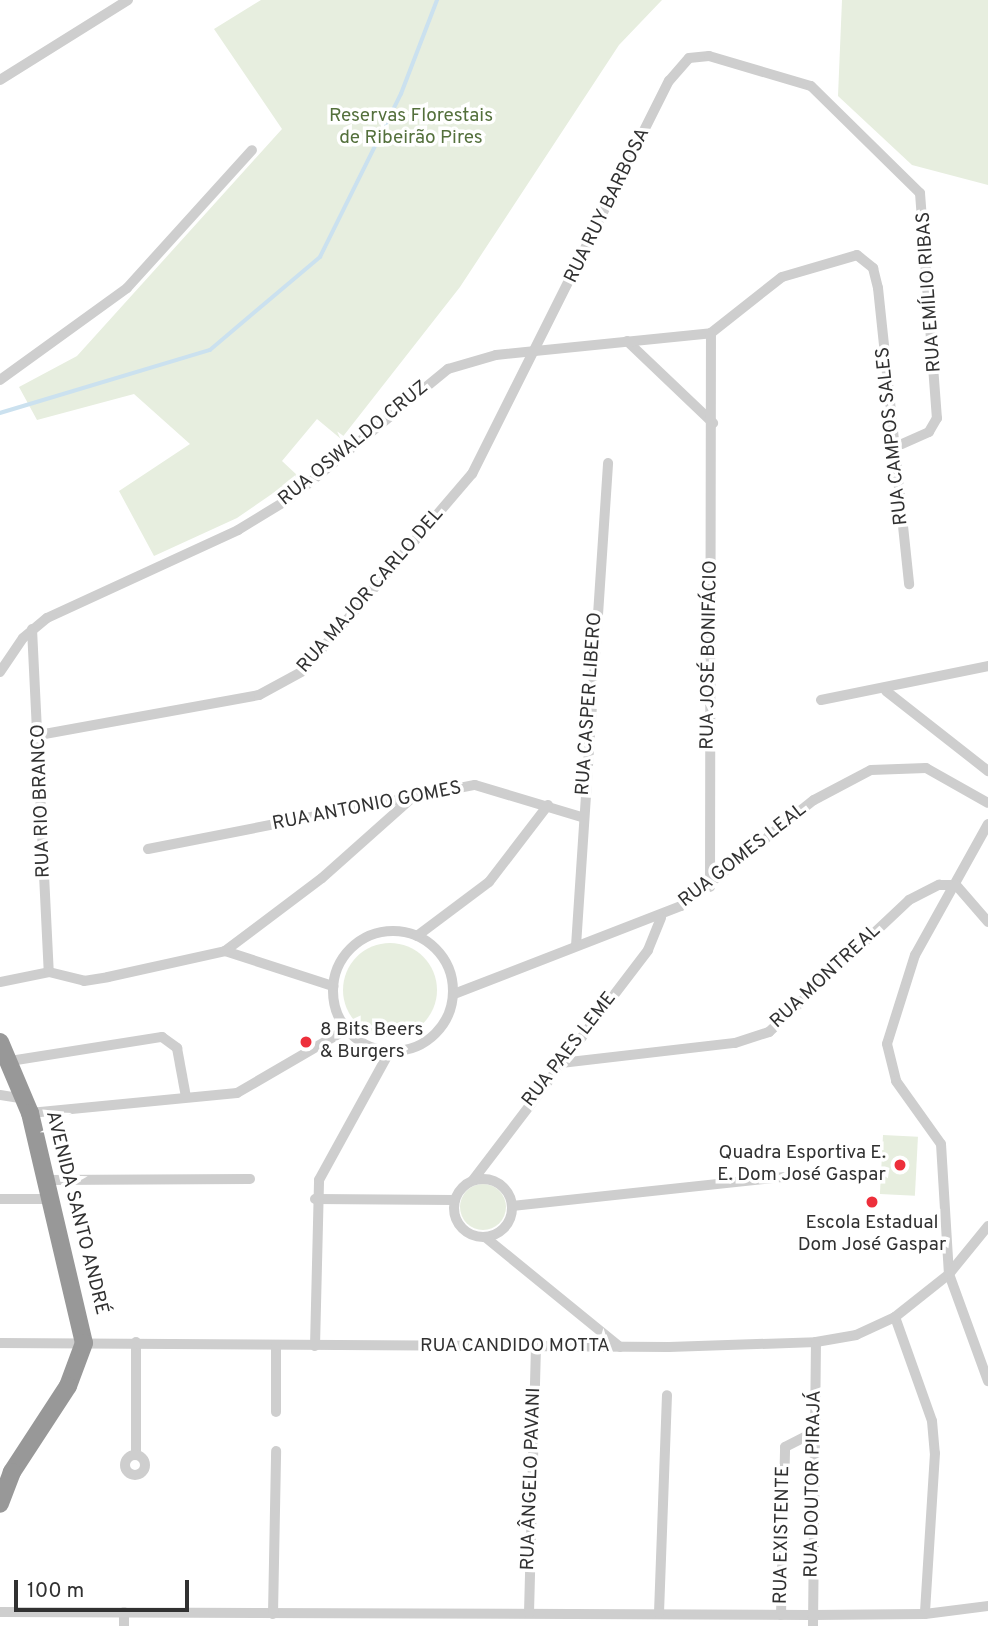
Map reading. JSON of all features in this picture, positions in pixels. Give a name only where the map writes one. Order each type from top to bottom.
[{"type":"highway","name":"AVENIDA SANTO ANDRÉ","points":[[0,1042],[28,1106],[84,1343],[68,1386],[4,1483],[0,1504]]},
{"type":"street","points":[[0,80],[128,0]]},
{"type":"street","name":"RUA EMÍLIO RIBAS","points":[[681,63],[709,56],[803,81],[920,193],[937,418],[929,432],[895,447]]},
{"type":"street","name":"RUA RUY BARBOSA","points":[[538,351],[681,63]]},
{"type":"street","points":[[0,380],[127,288],[252,150]]},
{"type":"street","name":"RUA CAMPOS SALES","points":[[710,333],[782,277],[820,263],[863,257],[878,288],[909,584]]},
{"type":"street","name":"RUA OSWALDO CRUZ","points":[[0,672],[32,629],[266,515],[448,369],[538,351],[710,333]]},
{"type":"street","name":"RUA JOSÉ BONIFÁCIO","points":[[709,887],[713,423],[710,333]]},
{"type":"street","points":[[627,341],[713,423]]},
{"type":"street","name":"RUA MAJOR CARLO DEL","points":[[39,735],[259,695],[303,671],[472,474],[538,351]]},
{"type":"street","name":"RUA CASPER LIBERO","points":[[576,946],[582,817],[608,463]]},
{"type":"street","name":"RUA RIO BRANCO","points":[[32,629],[49,972]]},
{"type":"street","points":[[821,701],[886,691],[988,666]]},
{"type":"street","points":[[886,691],[988,771]]},
{"type":"street","name":"RUA GOMES LEAL","points":[[454,994],[576,946],[661,917],[709,887],[814,800],[871,769],[926,768],[988,803]]},
{"type":"street","name":"RUA ANTONIO GOMES","points":[[148,849],[416,794],[488,786],[582,817]]},
{"type":"street","points":[[0,982],[49,972],[84,981],[225,951],[322,878],[416,794]]},
{"type":"street","points":[[390,1051],[347,1029],[333,986],[343,956],[368,936],[417,936],[489,882],[548,805]]},
{"type":"street","points":[[988,824],[900,988],[887,1044],[896,1081],[941,1144],[949,1274],[988,1381]]},
{"type":"street","points":[[956,885],[988,922]]},
{"type":"street","name":"RUA MONTREAL","points":[[562,1063],[735,1043],[769,1032],[909,900],[956,885]]},
{"type":"street","name":"RUA PAES LEME","points":[[473,1180],[648,950],[661,917]]},
{"type":"street","points":[[314,1346],[315,1199],[327,1162],[390,1051],[430,1038],[454,994],[442,956],[417,936]]},
{"type":"street","points":[[225,951],[333,986]]},
{"type":"street","points":[[0,1095],[28,1106],[186,1097],[250,1088],[347,1029]]},
{"type":"street","points":[[10,1061],[162,1037],[177,1048],[186,1097]]},
{"type":"street","points":[[512,1206],[784,1177]]},
{"type":"street","points":[[44,1180],[250,1179]]},
{"type":"street","points":[[315,1199],[455,1200],[473,1180],[499,1183],[512,1206]]},
{"type":"street","points":[[0,1199],[49,1199]]},
{"type":"street","points":[[455,1200],[461,1226],[485,1237],[620,1347]]},
{"type":"street","points":[[485,1237],[502,1230],[512,1206]]},
{"type":"street","name":"RUA CANDIDO MOTTA","points":[[0,1343],[620,1347],[816,1342],[856,1335],[895,1317],[949,1274],[988,1226]]},
{"type":"street","points":[[895,1317],[932,1422],[935,1453],[925,1614]]},
{"type":"street","points":[[136,1342],[136,1455]]},
{"type":"street","name":"RUA DOUTOR PIRAJÁ","points":[[812,1621],[816,1342]]},
{"type":"street","points":[[276,1346],[276,1412]]},
{"type":"street","name":"RUA ÂNGELO PAVANI","points":[[529,1613],[536,1346]]},
{"type":"street","points":[[659,1613],[667,1395]]},
{"type":"street","name":"RUA EXISTENTE","points":[[781,1615],[785,1447],[814,1432]]},
{"type":"street","points":[[273,1614],[276,1451]]},
{"type":"street","points":[[0,1612],[273,1614],[358,1620],[529,1613],[659,1613],[781,1615],[812,1621],[925,1614],[988,1606]]},
{"type":"street","points":[[124,1612],[124,1626]]},
{"type":"green space","name":"Reservas Florestais de Ribeirão Pires","points":[[261,0],[662,0],[619,45],[460,287],[341,439],[317,419],[282,461],[298,476],[237,518],[154,556],[119,491],[190,444],[134,394],[37,420],[19,387],[77,356],[282,129],[214,29]]},
{"type":"green space","points":[[842,0],[988,0],[988,185],[912,165],[838,96]]},
{"type":"green space","points":[[390,943],[408,947],[423,957],[433,972],[437,990],[433,1008],[423,1023],[408,1033],[390,1037],[372,1033],[357,1023],[347,1008],[343,990],[347,972],[357,957],[372,947]]},
{"type":"green space","name":"Quadra Esportiva E. E. Dom José Gaspar","points":[[883,1135],[918,1137],[915,1196],[880,1194]]},
{"type":"green space","points":[[483,1184],[499,1191],[506,1207],[499,1223],[483,1230],[467,1223],[460,1207],[467,1191]]},
{"type":"waterway","points":[[0,413],[210,350],[320,257],[401,94],[437,0]]},
{"type":"place","name":"8 Bits Beers & Burgers","points":[[306,1042]]},
{"type":"place","name":"Quadra Esportiva E. E. Dom José Gaspar","points":[[900,1165]]},
{"type":"place","name":"Escola Estadual Dom José Gaspar","points":[[872,1202]]}]
